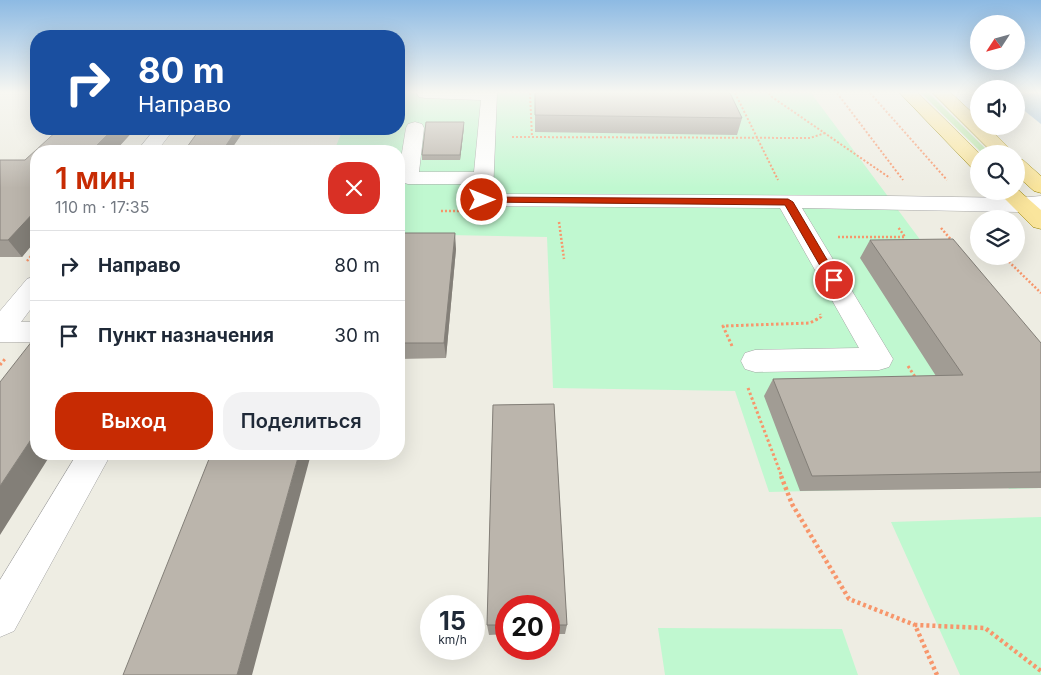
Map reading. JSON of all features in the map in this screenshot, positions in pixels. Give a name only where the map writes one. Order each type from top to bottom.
[{"type":"main road","points":[[940,124],[970,155]]},
{"type":"main road","points":[[974,124],[996,145]]},
{"type":"main road","points":[[1025,172],[1041,187]]},
{"type":"main road","points":[[1023,200],[1041,222]]},
{"type":"street","points":[[488,124],[482,200],[788,202],[917,198],[970,199]]},
{"type":"street","points":[[416,128],[408,178],[484,178]]},
{"type":"street","points":[[152,145],[161,135]]},
{"type":"street","points":[[745,364],[879,359],[788,202]]},
{"type":"street","points":[[0,330],[30,292]]},
{"type":"street","points":[[0,330],[30,332]]},
{"type":"street","points":[[0,617],[92,460]]},
{"type":"path","points":[[531,124],[532,137]]},
{"type":"path","points":[[750,124],[788,202]]},
{"type":"path","points":[[812,124],[917,198]]},
{"type":"path","points":[[861,124],[953,242]]},
{"type":"path","points":[[898,124],[950,182]]},
{"type":"path","points":[[505,137],[810,138],[825,133]]},
{"type":"path","points":[[441,211],[461,211]]},
{"type":"path","points":[[559,221],[564,259]]},
{"type":"path","points":[[836,237],[905,237],[893,221]]},
{"type":"path","points":[[1012,265],[1041,293]]},
{"type":"path","points":[[819,310],[821,317],[810,323],[723,326],[745,364],[792,504],[849,599],[915,625],[985,628],[1041,671]]},
{"type":"path","points":[[904,359],[920,384],[910,384]]},
{"type":"path","points":[[915,625],[937,675]]},
{"type":"green space","points":[[405,124],[834,124],[933,257],[1041,384],[1041,488],[1009,489],[996,469],[981,487],[769,492],[735,391],[553,388],[547,237],[405,234],[405,145],[336,145],[341,135],[405,135]]},
{"type":"green space","points":[[953,124],[961,124],[982,145],[974,145]]},
{"type":"green space","points":[[1041,517],[1041,675],[960,675],[891,522]]},
{"type":"green space","points":[[658,628],[842,629],[858,675],[665,675]]},
{"type":"building","points":[[426,124],[464,124],[460,155],[422,155]]},
{"type":"building","points":[[52,135],[107,135],[97,145],[41,145]]},
{"type":"building","points":[[196,135],[233,135],[226,145],[188,145]]},
{"type":"building","points":[[30,155],[30,216],[8,240],[0,240],[0,160],[25,160]]},
{"type":"building","points":[[405,233],[455,233],[444,343],[405,343]]},
{"type":"building","points":[[953,239],[970,259],[970,265],[975,265],[1041,343],[1041,472],[812,476],[773,379],[963,375],[870,240]]},
{"type":"building","points":[[30,344],[30,441],[0,486],[0,382]]},
{"type":"building","points":[[554,404],[567,625],[560,625],[560,595],[495,595],[495,625],[487,625],[493,405]]},
{"type":"building","points":[[209,460],[297,460],[237,675],[123,675]]},
{"type":"route","points":[[482,200],[788,202],[834,280]]}]
